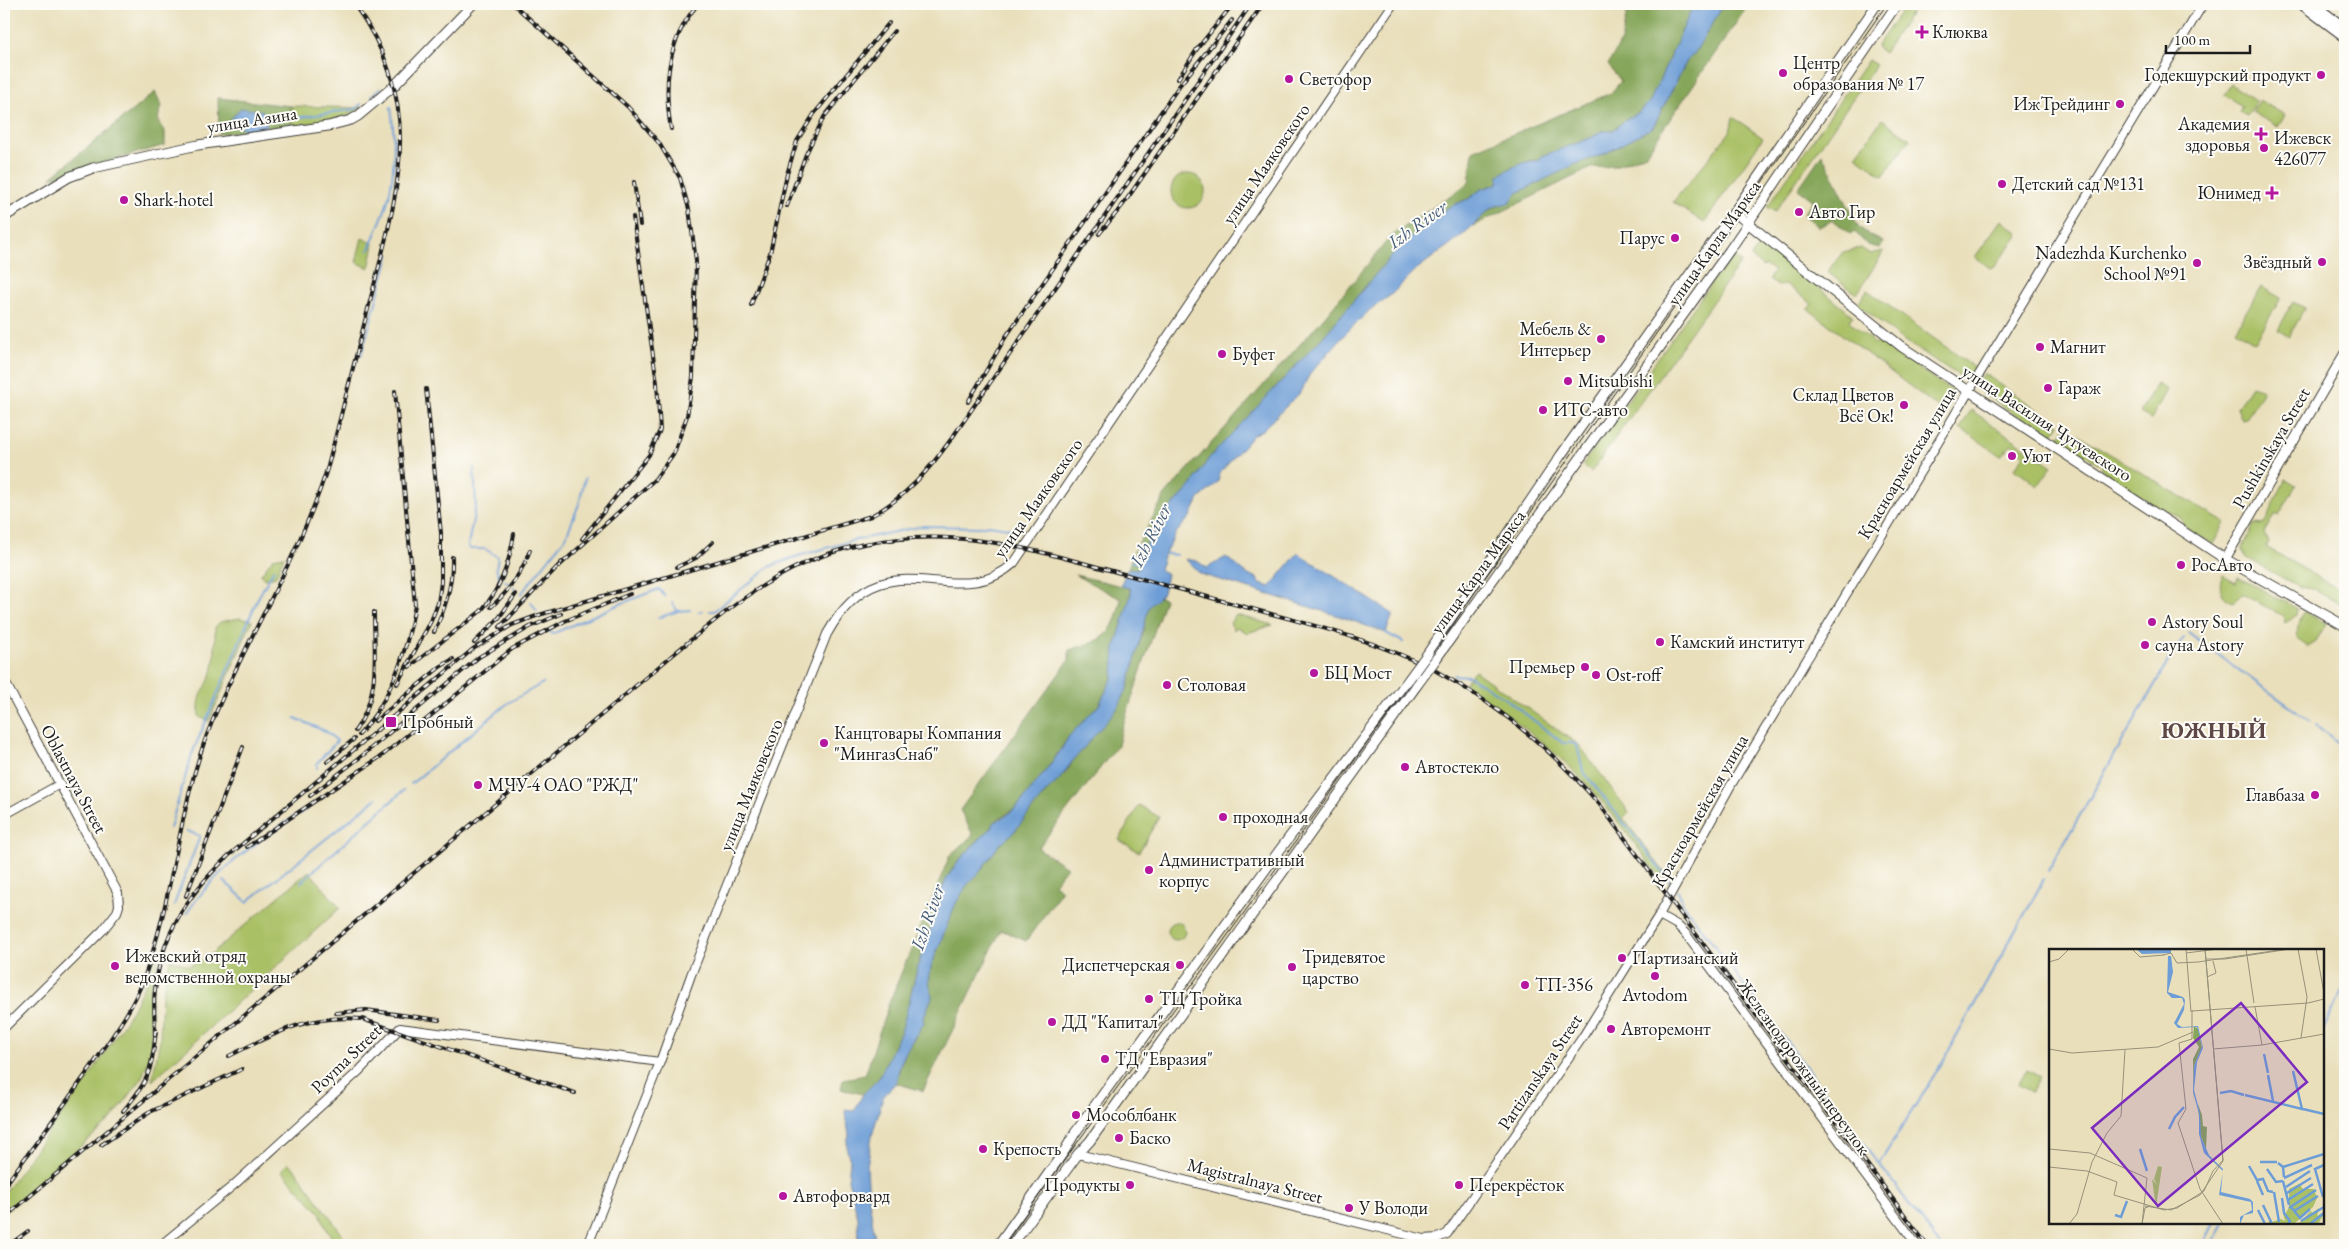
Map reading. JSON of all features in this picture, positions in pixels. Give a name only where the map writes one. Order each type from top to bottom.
[{"type":"main road","name":"улица Азина","points":[[4,217],[69,177],[93,168],[198,146],[328,126],[351,120],[394,86],[473,4]]},
{"type":"main road","name":"улица Карла Маркса","points":[[998,1245],[1066,1150],[1080,1125],[1282,847],[1428,653],[1561,455],[1734,212],[1877,4]]},
{"type":"main road","name":"улица Карла Маркса","points":[[1012,1245],[1078,1154],[1090,1141],[1570,475],[1749,222],[1897,4]]},
{"type":"main road","points":[[2301,4],[2345,37]]},
{"type":"main road","points":[[2313,4],[2345,28]]},
{"type":"main road","name":"улица Василия Чугуевского","points":[[1734,212],[1749,222],[1894,342],[2226,559],[2345,626]]},
{"type":"main road","name":"Pushkinskaya Street","points":[[2226,559],[2345,353]]},
{"type":"main road","points":[[1282,847],[1296,855]]},
{"type":"main road","name":"Magistralnaya Street","points":[[1066,1150],[1078,1154]]},
{"type":"street","name":"улица Маяковского","points":[[588,1245],[660,1062],[730,875],[827,634],[837,618],[856,598],[883,583],[914,578],[973,583],[998,576],[1014,563],[1393,4]]},
{"type":"street","name":"Красноармейская улица","points":[[1660,915],[1731,785],[2203,4]]},
{"type":"street","name":"Oblastnaya Street","points":[[4,680],[118,893],[119,906],[112,920],[67,969],[4,1028]]},
{"type":"street","points":[[4,815],[60,784]]},
{"type":"street","name":"Partizanskaya Street","points":[[1438,1238],[1447,1234],[1492,1169],[1582,1038],[1660,915]]},
{"type":"street","name":"Железнодорожный переулок","points":[[1660,915],[1677,924],[1685,933],[1917,1245]]},
{"type":"street","name":"Poyma Street","points":[[161,1245],[235,1184],[359,1070],[400,1028],[660,1062]]},
{"type":"street","name":"Magistralnaya Street","points":[[1078,1154],[1424,1239],[1438,1238]]},
{"type":"green space","points":[[1629,4],[1694,4],[1650,101],[1640,112],[1628,118],[1611,131],[1602,131],[1591,138],[1542,156],[1538,161],[1532,160],[1519,165],[1498,183],[1480,190],[1470,198],[1449,207],[1423,226],[1392,255],[1323,337],[1209,458],[1191,486],[1171,508],[1147,543],[1138,569],[1128,568],[1134,552],[1165,495],[1320,322],[1392,235],[1469,183],[1473,151],[1611,93],[1621,81],[1608,65],[1621,41]]},
{"type":"green space","points":[[1724,4],[1749,4],[1646,154],[1615,166],[1591,168],[1473,226],[1489,211],[1509,203],[1517,193],[1576,164],[1606,153],[1653,127],[1688,59],[1694,54]]},
{"type":"green space","points":[[1906,4],[1917,4],[1884,53],[1876,47]]},
{"type":"green space","points":[[1868,60],[1876,65],[1775,212],[1767,207]]},
{"type":"green space","points":[[2231,84],[2256,101],[2247,116],[2239,112],[2242,106],[2224,95]]},
{"type":"green space","points":[[155,92],[162,106],[159,120],[160,126],[165,131],[165,145],[50,178]]},
{"type":"green space","points":[[218,98],[291,106],[291,126],[219,134]]},
{"type":"green space","points":[[2259,100],[2285,115],[2278,127],[2252,112]]},
{"type":"green space","points":[[291,106],[363,108],[337,119],[291,126]]},
{"type":"green space","points":[[1733,117],[1763,138],[1704,223],[1673,202],[1730,132]]},
{"type":"green space","points":[[1882,119],[1910,139],[1883,176],[1856,156]]},
{"type":"green space","points":[[1822,154],[1858,226],[1869,235],[1883,242],[1880,248],[1867,245],[1854,231],[1851,234],[1833,220],[1819,227],[1803,214],[1813,200],[1798,189]]},
{"type":"green space","points":[[1188,174],[1200,179],[1205,191],[1200,203],[1188,208],[1176,203],[1171,191],[1176,179]]},
{"type":"green space","points":[[2001,220],[2017,232],[2018,236],[1994,267],[1990,268],[1975,257]]},
{"type":"green space","points":[[362,238],[374,244],[369,268],[356,262]]},
{"type":"green space","points":[[1763,241],[1853,316],[1849,321],[1875,344],[1877,342],[1905,359],[1955,393],[1944,412],[1808,309],[1812,304],[1787,285],[1778,286],[1769,279],[1774,271],[1765,265],[1763,267],[1751,257]]},
{"type":"green space","points":[[1861,248],[1870,254],[1884,251],[1857,294],[1827,272],[1843,252]]},
{"type":"green space","points":[[1731,255],[1741,262],[1591,472],[1582,465]]},
{"type":"green space","points":[[2261,287],[2281,298],[2255,342],[2235,330]]},
{"type":"green space","points":[[1867,290],[1975,368],[1968,375],[1961,377],[1900,338],[1858,304]]},
{"type":"green space","points":[[2293,302],[2305,308],[2289,337],[2278,330]]},
{"type":"green space","points":[[1983,373],[2059,424],[2051,437],[1982,393],[1977,386]]},
{"type":"green space","points":[[2156,384],[2167,390],[2151,419],[2140,413]]},
{"type":"green space","points":[[2251,386],[2263,390],[2246,419],[2242,420],[2237,408]]},
{"type":"green space","points":[[1971,410],[2052,466],[2038,486],[2015,468],[2024,455],[2011,444],[2001,456],[1960,428]]},
{"type":"green space","points":[[2065,427],[2225,523],[2213,544],[2183,525],[2181,518],[2170,512],[2165,512],[2102,470],[2102,466],[2086,455],[2082,458],[2057,441]]},
{"type":"green space","points":[[2286,479],[2296,485],[2279,515],[2274,515],[2264,533],[2268,543],[2266,547],[2345,593],[2345,607],[2313,589],[2299,587],[2247,558],[2242,550],[2254,524],[2263,525],[2270,514]]},
{"type":"green space","points":[[284,556],[276,576],[264,579],[261,574],[273,558]]},
{"type":"green space","points":[[1075,575],[1130,588],[1130,603],[1116,647],[1114,674],[1111,684],[1091,715],[1069,736],[1027,795],[1018,805],[999,818],[954,866],[942,889],[918,966],[902,1029],[879,1078],[863,1094],[841,1089],[843,1079],[865,1075],[889,1003],[950,855],[973,835],[960,810],[1069,660],[1069,650],[1091,643],[1106,635],[1114,622],[1121,599]]},
{"type":"green space","points":[[2223,575],[2236,582],[2238,577],[2298,609],[2297,615],[2285,623],[2283,616],[2242,594],[2234,602],[2226,598],[2220,588]]},
{"type":"green space","points":[[1159,597],[1165,599],[1118,745],[1038,848],[1067,867],[1054,884],[1062,890],[1026,941],[1001,930],[923,1091],[895,1083],[904,1056],[924,1023],[923,1019],[932,997],[929,981],[931,967],[955,905],[967,885],[979,873],[999,845],[1013,833],[1046,792],[1067,771],[1136,653],[1144,631],[1144,620],[1149,607]]},
{"type":"green space","points":[[2304,612],[2326,623],[2316,642],[2308,647],[2297,639],[2298,626]]},
{"type":"green space","points":[[1236,615],[1273,625],[1247,633],[1237,627],[1234,630],[1230,623]]},
{"type":"green space","points":[[240,618],[252,621],[209,721],[199,717],[199,709],[200,698],[213,669],[215,627],[220,622]]},
{"type":"green space","points":[[1475,671],[1579,745],[1629,812],[1623,818],[1665,873],[1660,877],[1622,826],[1581,778],[1524,728],[1464,683]]},
{"type":"green space","points":[[1139,805],[1159,817],[1139,852],[1119,840]]},
{"type":"green space","points":[[309,871],[340,908],[152,1081],[160,1039],[162,995],[170,959],[189,966],[205,959]]},
{"type":"green space","points":[[1172,922],[1180,922],[1185,927],[1183,938],[1172,940],[1167,935],[1167,927]]},
{"type":"green space","points":[[157,949],[161,950],[151,988],[151,1053],[141,1080],[111,1120],[4,1213],[4,1193],[98,1064],[133,1009]]},
{"type":"green space","points":[[2027,1070],[2040,1077],[2031,1092],[2018,1085]]},
{"type":"green space","points":[[288,1163],[295,1169],[350,1245],[337,1245],[327,1230],[320,1213],[281,1170]]},
{"type":"water","points":[[1694,4],[1724,4],[1694,54],[1688,59],[1653,127],[1606,153],[1576,164],[1517,193],[1509,203],[1490,209],[1464,234],[1417,269],[1391,295],[1371,309],[1345,334],[1310,374],[1299,394],[1262,430],[1253,435],[1220,473],[1218,482],[1199,499],[1191,516],[1176,533],[1162,559],[1160,571],[1167,574],[1163,593],[1149,607],[1128,687],[1119,706],[1059,780],[1046,792],[1013,833],[999,845],[979,873],[967,885],[955,905],[931,967],[929,981],[932,997],[923,1019],[924,1023],[903,1058],[897,1081],[883,1097],[872,1136],[867,1166],[869,1199],[876,1245],[859,1245],[858,1218],[848,1180],[850,1160],[847,1151],[847,1141],[849,1135],[845,1110],[854,1111],[863,1094],[879,1078],[902,1029],[918,966],[946,880],[959,861],[991,828],[993,823],[1006,816],[1019,805],[1059,753],[1069,736],[1099,705],[1113,677],[1115,648],[1131,594],[1130,588],[1120,586],[1128,568],[1138,569],[1147,543],[1171,508],[1191,486],[1209,458],[1323,337],[1392,255],[1423,226],[1449,207],[1470,198],[1480,190],[1498,183],[1499,175],[1507,170],[1524,163],[1538,161],[1542,156],[1591,138],[1602,131],[1612,131],[1628,118],[1640,112],[1650,101]]},
{"type":"water","points":[[241,108],[263,111],[267,127],[246,130],[230,120]]},
{"type":"water","points":[[1298,553],[1393,614],[1386,633],[1339,616],[1200,574],[1185,559],[1197,561],[1207,568],[1226,557],[1248,575],[1256,577],[1260,584],[1270,587]]},
{"type":"waterway","points":[[371,96],[381,88]]},
{"type":"waterway","points":[[265,118],[275,121],[356,109],[361,104]]},
{"type":"waterway","points":[[369,250],[386,207],[392,183],[394,145],[391,107]]},
{"type":"waterway","points":[[361,356],[389,255]]},
{"type":"waterway","points":[[474,468],[476,504],[468,545],[469,549],[485,549],[498,557],[496,568],[499,576]]},
{"type":"waterway","points":[[521,594],[566,537],[579,504],[585,478]]},
{"type":"waterway","points":[[710,611],[714,611],[769,567],[795,557],[851,541],[923,526],[979,527],[989,525],[1021,530]]},
{"type":"waterway","points":[[1166,554],[1177,555]]},
{"type":"waterway","name":"Izh River","points":[[1131,561],[1140,564]]},
{"type":"waterway","points":[[170,828],[192,754],[258,598],[274,569]]},
{"type":"waterway","points":[[549,630],[552,634],[659,589],[665,596]]},
{"type":"waterway","points":[[531,602],[537,611]]},
{"type":"waterway","points":[[672,603],[678,611]]},
{"type":"waterway","points":[[658,618],[678,611],[690,610]]},
{"type":"waterway","points":[[698,612],[703,611]]},
{"type":"waterway","points":[[1386,633],[1403,642]]},
{"type":"waterway","points":[[2188,633],[2311,722]]},
{"type":"waterway","points":[[2174,653],[2184,638]]},
{"type":"waterway","points":[[2048,871],[2169,660]]},
{"type":"waterway","points":[[1454,675],[1469,676],[1506,699],[1563,743],[1577,745],[1583,771],[1671,883]]},
{"type":"waterway","points":[[411,784],[508,703],[543,683]]},
{"type":"waterway","points":[[295,718],[327,732],[337,741],[317,763],[317,768]]},
{"type":"waterway","points":[[2316,725],[2345,748]]},
{"type":"waterway","points":[[301,882],[404,790]]},
{"type":"waterway","points":[[224,881],[247,902],[377,798]]},
{"type":"waterway","points":[[186,914],[213,880],[244,852],[315,803]]},
{"type":"waterway","points":[[174,905],[200,836],[187,831]]},
{"type":"waterway","points":[[1879,1164],[1943,1061],[2044,879]]},
{"type":"waterway","points":[[1678,890],[1683,904],[1940,1245]]},
{"type":"waterway","points":[[2324,1028],[2345,986]]},
{"type":"waterway","points":[[2203,1245],[2214,1224]]},
{"type":"waterway","points":[[2211,1245],[2222,1224]]},
{"type":"tram line","points":[[1003,1245],[1431,655],[1887,4]]},
{"type":"railway","points":[[4,1187],[110,1040],[140,989],[163,914],[191,785],[212,722],[303,532],[328,466],[390,219],[397,183],[400,147],[398,112],[391,77],[377,41],[354,4]]},
{"type":"railway","points":[[513,4],[628,107],[659,143],[680,178],[689,209],[696,261],[693,377],[687,416],[674,453],[655,479],[558,567]]},
{"type":"railway","points":[[671,129],[667,96],[670,63],[680,32],[698,4]]},
{"type":"railway","points":[[1178,79],[1197,49],[1233,4]]},
{"type":"railway","points":[[155,1036],[154,996],[158,970],[170,933],[188,901],[200,886],[227,857],[473,649],[512,625],[539,615],[871,516],[884,509],[916,482],[952,438],[1251,4]]},
{"type":"railway","points":[[1099,234],[1122,206],[1263,4]]},
{"type":"railway","points":[[968,402],[1005,338],[1179,86],[1232,20]]},
{"type":"railway","points":[[751,305],[770,253],[787,174],[797,141],[814,114],[889,23]]},
{"type":"railway","points":[[787,206],[806,154],[824,117],[894,31]]},
{"type":"railway","points":[[634,182],[640,225]]},
{"type":"railway","points":[[582,539],[649,455],[660,430],[657,383],[633,217]]},
{"type":"railway","points":[[397,684],[431,621],[438,603],[441,582],[441,533],[426,389]]},
{"type":"railway","points":[[359,735],[389,691],[402,657],[415,605],[395,391]]},
{"type":"railway","points":[[409,667],[481,611],[494,593],[503,575],[510,555],[514,534]]},
{"type":"railway","points":[[4,1218],[669,658],[736,604],[783,574],[835,552],[864,544],[932,537],[996,543],[1027,549],[1357,638],[1436,671],[1482,699],[1524,730],[1563,766],[1600,805],[1927,1245]]},
{"type":"railway","points":[[677,567],[696,558],[713,542]]},
{"type":"railway","points":[[491,607],[504,595],[514,581],[530,550]]},
{"type":"railway","points":[[434,632],[442,615],[447,596],[451,577],[452,557]]},
{"type":"railway","points":[[500,627],[562,562]]},
{"type":"railway","points":[[474,643],[498,619],[516,594]]},
{"type":"railway","points":[[247,847],[383,755],[512,649],[565,621],[630,594]]},
{"type":"railway","points":[[355,731],[369,703],[372,689],[375,659],[374,612]]},
{"type":"railway","points":[[310,796],[363,755],[479,657],[530,627],[561,614]]},
{"type":"railway","points":[[375,721],[440,667],[453,659]]},
{"type":"railway","points":[[327,762],[354,739]]},
{"type":"railway","points":[[186,896],[243,747]]},
{"type":"railway","points":[[336,1013],[366,1010],[439,1020]]},
{"type":"railway","points":[[229,1056],[277,1033],[308,1022],[342,1018],[362,1019],[575,1093]]},
{"type":"railway","points":[[123,1111],[139,1091],[148,1074],[153,1055],[156,1030]]},
{"type":"railway","points":[[101,1145],[150,1112],[242,1069]]},
{"type":"railway","points":[[9,1245],[28,1231]]},
{"type":"place","name":"Клюква","points":[[1922,32]]},
{"type":"place","name":"Центр образования № 17","points":[[1783,73]]},
{"type":"place","name":"Годекшурский продукт","points":[[2321,75]]},
{"type":"place","name":"Светофор","points":[[1289,79]]},
{"type":"place","name":"ИжТрейдинг","points":[[2120,104]]},
{"type":"place","name":"Академия здоровья","points":[[2261,134]]},
{"type":"place","name":"Ижевск 426077","points":[[2264,148]]},
{"type":"place","name":"Детский сад №131","points":[[2002,184]]},
{"type":"place","name":"Юнимед","points":[[2272,193]]},
{"type":"place","name":"Shark-hotel","points":[[124,200]]},
{"type":"place","name":"Авто Гир","points":[[1799,212]]},
{"type":"place","name":"Парус","points":[[1675,238]]},
{"type":"place","name":"Звёздный","points":[[2322,262]]},
{"type":"place","name":"Nadezhda Kurchenko School №91","points":[[2197,263]]},
{"type":"place","name":"Мебель & Интерьер","points":[[1601,339]]},
{"type":"place","name":"Магнит","points":[[2040,347]]},
{"type":"place","name":"Буфет","points":[[1222,354]]},
{"type":"place","name":"Mitsubishi","points":[[1568,381]]},
{"type":"place","name":"Гараж","points":[[2048,388]]},
{"type":"place","name":"Склад Цветов Всё Ок!","points":[[1904,405]]},
{"type":"place","name":"ИТС-авто","points":[[1543,410]]},
{"type":"place","name":"Уют","points":[[2012,456]]},
{"type":"place","name":"РосАвто","points":[[2181,565]]},
{"type":"place","name":"Astory Soul","points":[[2152,622]]},
{"type":"place","name":"Камский институт","points":[[1660,642]]},
{"type":"place","name":"сауна Astory","points":[[2145,645]]},
{"type":"place","name":"Премьер","points":[[1585,667]]},
{"type":"place","name":"БЦ Мост","points":[[1314,673]]},
{"type":"place","name":"Ost-roff","points":[[1596,675]]},
{"type":"place","name":"Столовая","points":[[1167,685]]},
{"type":"place","name":"Пробный","points":[[391,722]]},
{"type":"place","name":"Канцтовары Компания \"МингазСнаб\"","points":[[824,743]]},
{"type":"place","name":"Автостекло","points":[[1405,767]]},
{"type":"place","name":"МЧУ-4 ОАО \"РЖД\"","points":[[478,785]]},
{"type":"place","name":"Главбаза","points":[[2315,795]]},
{"type":"place","name":"проходная","points":[[1223,817]]},
{"type":"place","name":"Административный корпус","points":[[1149,870]]},
{"type":"place","name":"Партизанский","points":[[1622,958]]},
{"type":"place","name":"Диспетчерская","points":[[1180,965]]},
{"type":"place","name":"Ижевский отряд ведомственной охраны","points":[[115,966]]},
{"type":"place","name":"Тридевятое царство","points":[[1292,967]]},
{"type":"place","name":"Avtodom","points":[[1655,976]]},
{"type":"place","name":"ТП-356","points":[[1525,985]]},
{"type":"place","name":"ТЦ Тройка","points":[[1149,999]]},
{"type":"place","name":"ДД \"Капитал\"","points":[[1052,1022]]},
{"type":"place","name":"Авторемонт","points":[[1611,1029]]},
{"type":"place","name":"ТД \"Евразия\"","points":[[1105,1059]]},
{"type":"place","name":"Мособлбанк","points":[[1076,1115]]},
{"type":"place","name":"Баско","points":[[1119,1138]]},
{"type":"place","name":"Крепость","points":[[983,1149]]},
{"type":"place","name":"Продукты","points":[[1130,1185]]},
{"type":"place","name":"Перекрёсток","points":[[1459,1185]]},
{"type":"place","name":"Автофорвард","points":[[783,1196]]},
{"type":"place","name":"У Володи","points":[[1349,1208]]},
{"type":"district","name":"ЮЖНЫЙ","points":[[2214,730]]}]
